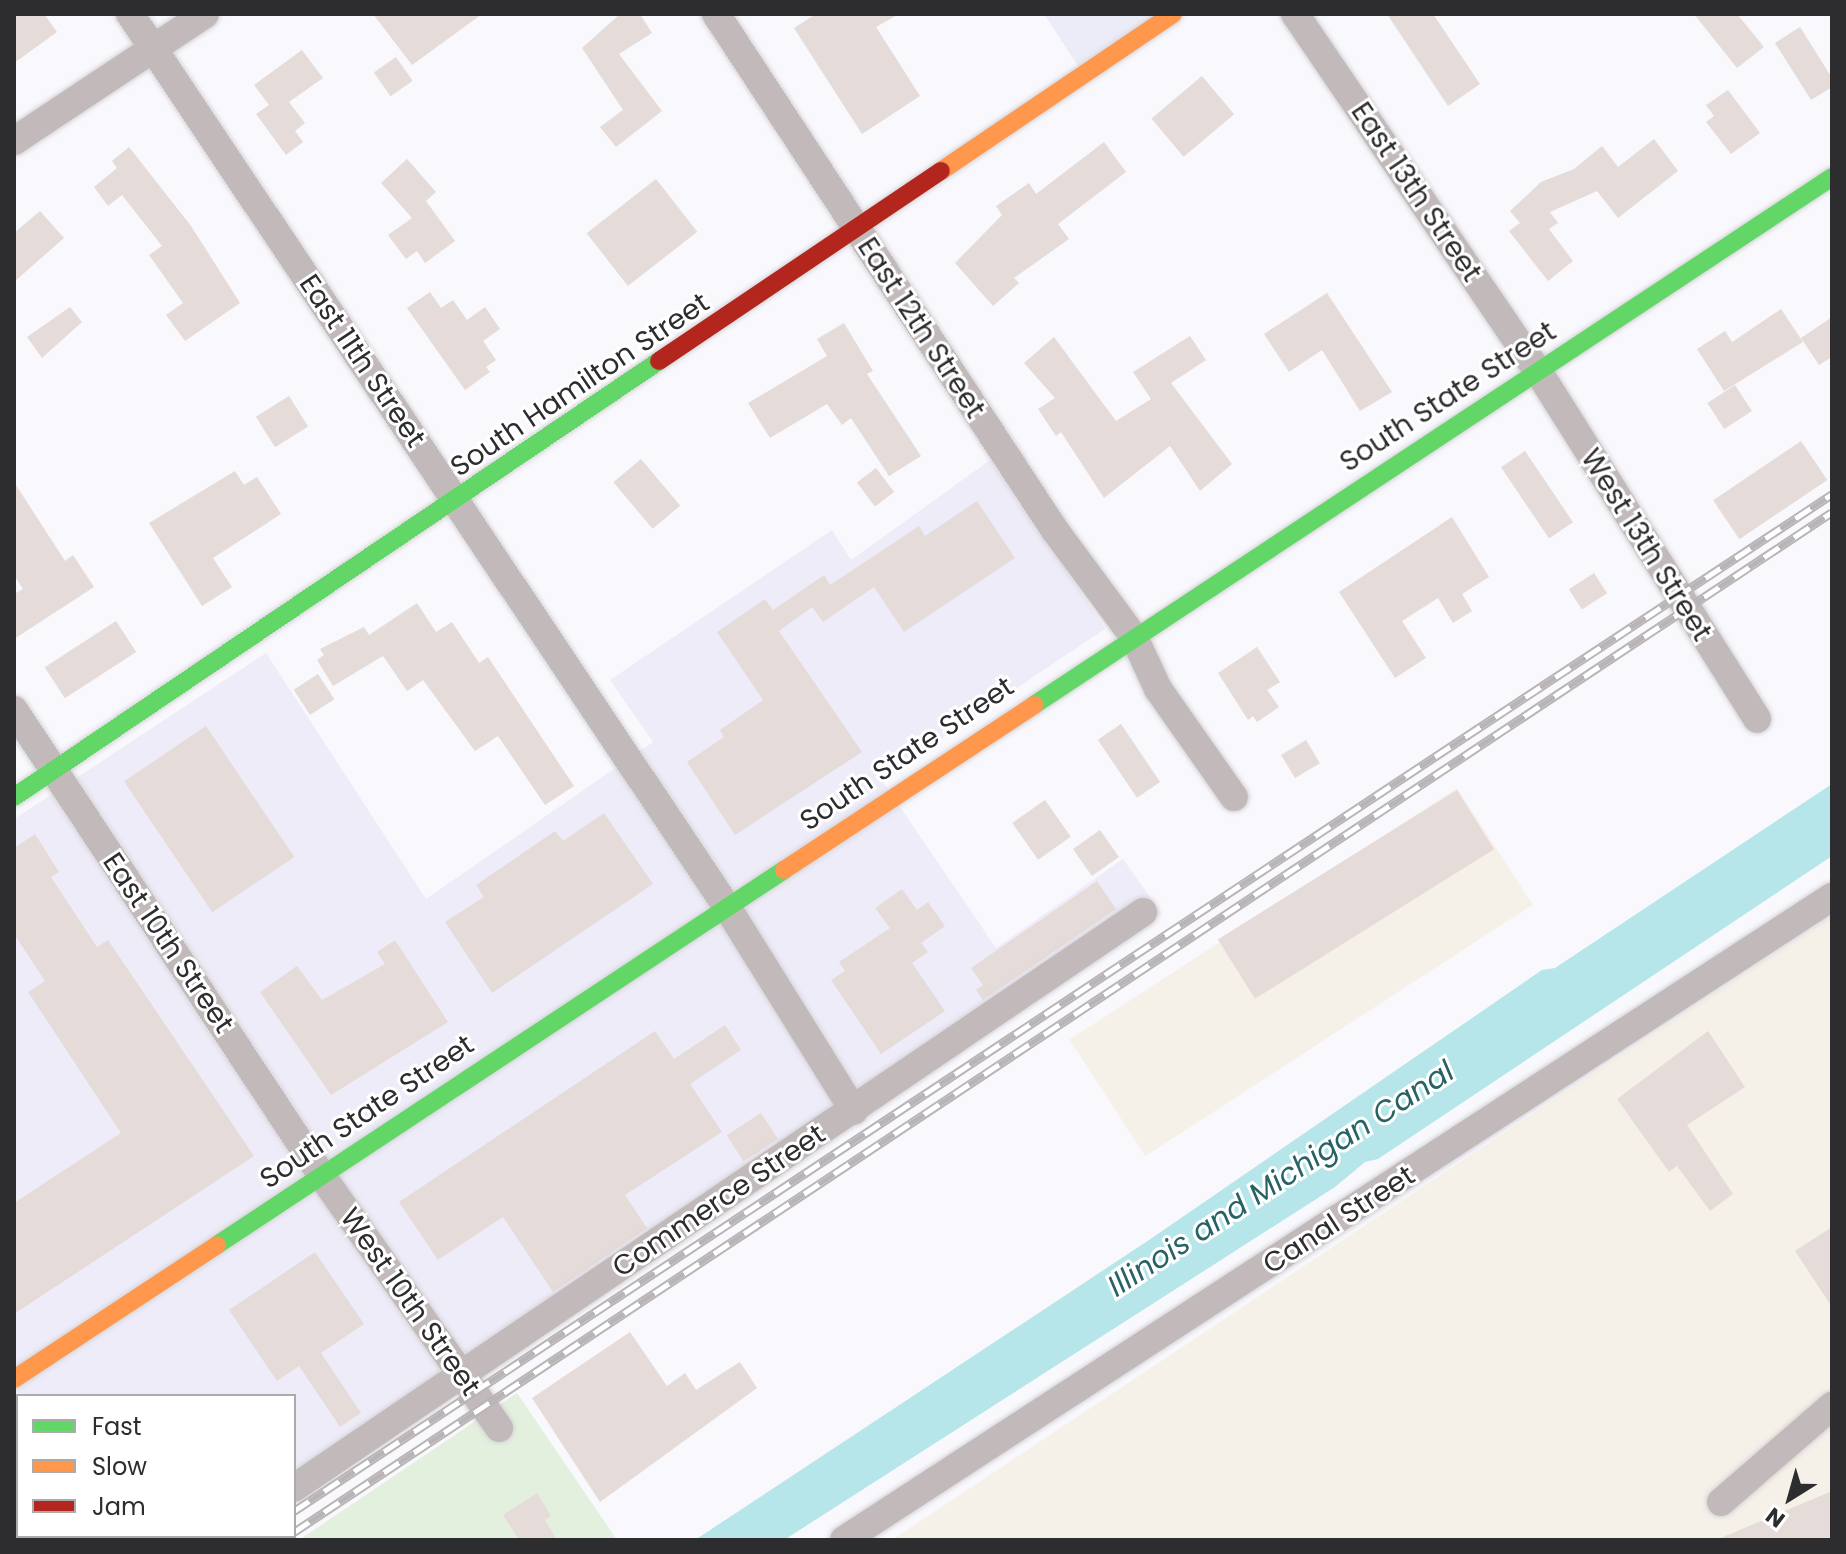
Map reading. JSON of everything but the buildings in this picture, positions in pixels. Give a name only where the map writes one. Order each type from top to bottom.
[{"type":"main road","name":"South Hamilton Street","points":[[14,797],[456,502],[1173,14]]},
{"type":"main road","name":"South State Street","points":[[14,1379],[1832,177]]},
{"type":"street","name":"East 11th Street","points":[[130,14],[727,907],[854,1111]]},
{"type":"street","points":[[14,141],[205,14]]},
{"type":"street","name":"East 12th Street","points":[[716,14],[1054,529],[1134,637],[1158,689],[1234,797]]},
{"type":"street","name":"East 13th Street","points":[[1295,14],[1538,371]]},
{"type":"street","name":"West 13th Street","points":[[1538,371],[1757,719]]},
{"type":"street","name":"East 10th Street","points":[[14,710],[322,1176]]},
{"type":"street","name":"Canal Street","points":[[844,1540],[1832,897]]},
{"type":"street","name":"Commerce Street","points":[[296,1487],[854,1111],[1143,912]]},
{"type":"street","name":"West 10th Street","points":[[322,1176],[499,1428]]},
{"type":"street","points":[[1721,1502],[1832,1406]]},
{"type":"shaded area","points":[[1044,14],[1157,14],[1078,66]]},
{"type":"shaded area","points":[[993,458],[1105,629],[881,779],[996,948],[1123,859],[1162,914],[296,1475],[296,1394],[16,1394],[16,1538],[110,1538],[14,1540],[14,819],[266,653],[426,899],[653,742],[610,680],[832,530],[851,560]]},
{"type":"shaded area","points":[[1457,788],[1533,905],[1145,1156],[1070,1040]]},
{"type":"shaded area","points":[[1832,916],[1832,1540],[892,1540],[1591,1075]]},
{"type":"green space","points":[[517,1393],[617,1540],[299,1540]]},
{"type":"water","name":"Illinois and Michigan Canal","points":[[1832,784],[1832,856],[1378,1159],[1365,1162],[1335,1187],[784,1540],[695,1540],[1149,1240],[1542,970],[1555,968]]},
{"type":"railway","points":[[296,1510],[1832,494]]},
{"type":"railway","points":[[296,1531],[1832,512]]},
{"type":"traffic: fast","points":[[1034,705],[1832,177]]},
{"type":"traffic: fast","points":[[14,797],[659,361]]},
{"type":"traffic: fast","points":[[217,1245],[784,870]]},
{"type":"traffic: slow","points":[[941,171],[1173,14]]},
{"type":"traffic: slow","points":[[784,870],[1034,705]]},
{"type":"traffic: slow","points":[[14,1379],[217,1245]]},
{"type":"traffic: jam","points":[[659,361],[941,171]]}]
